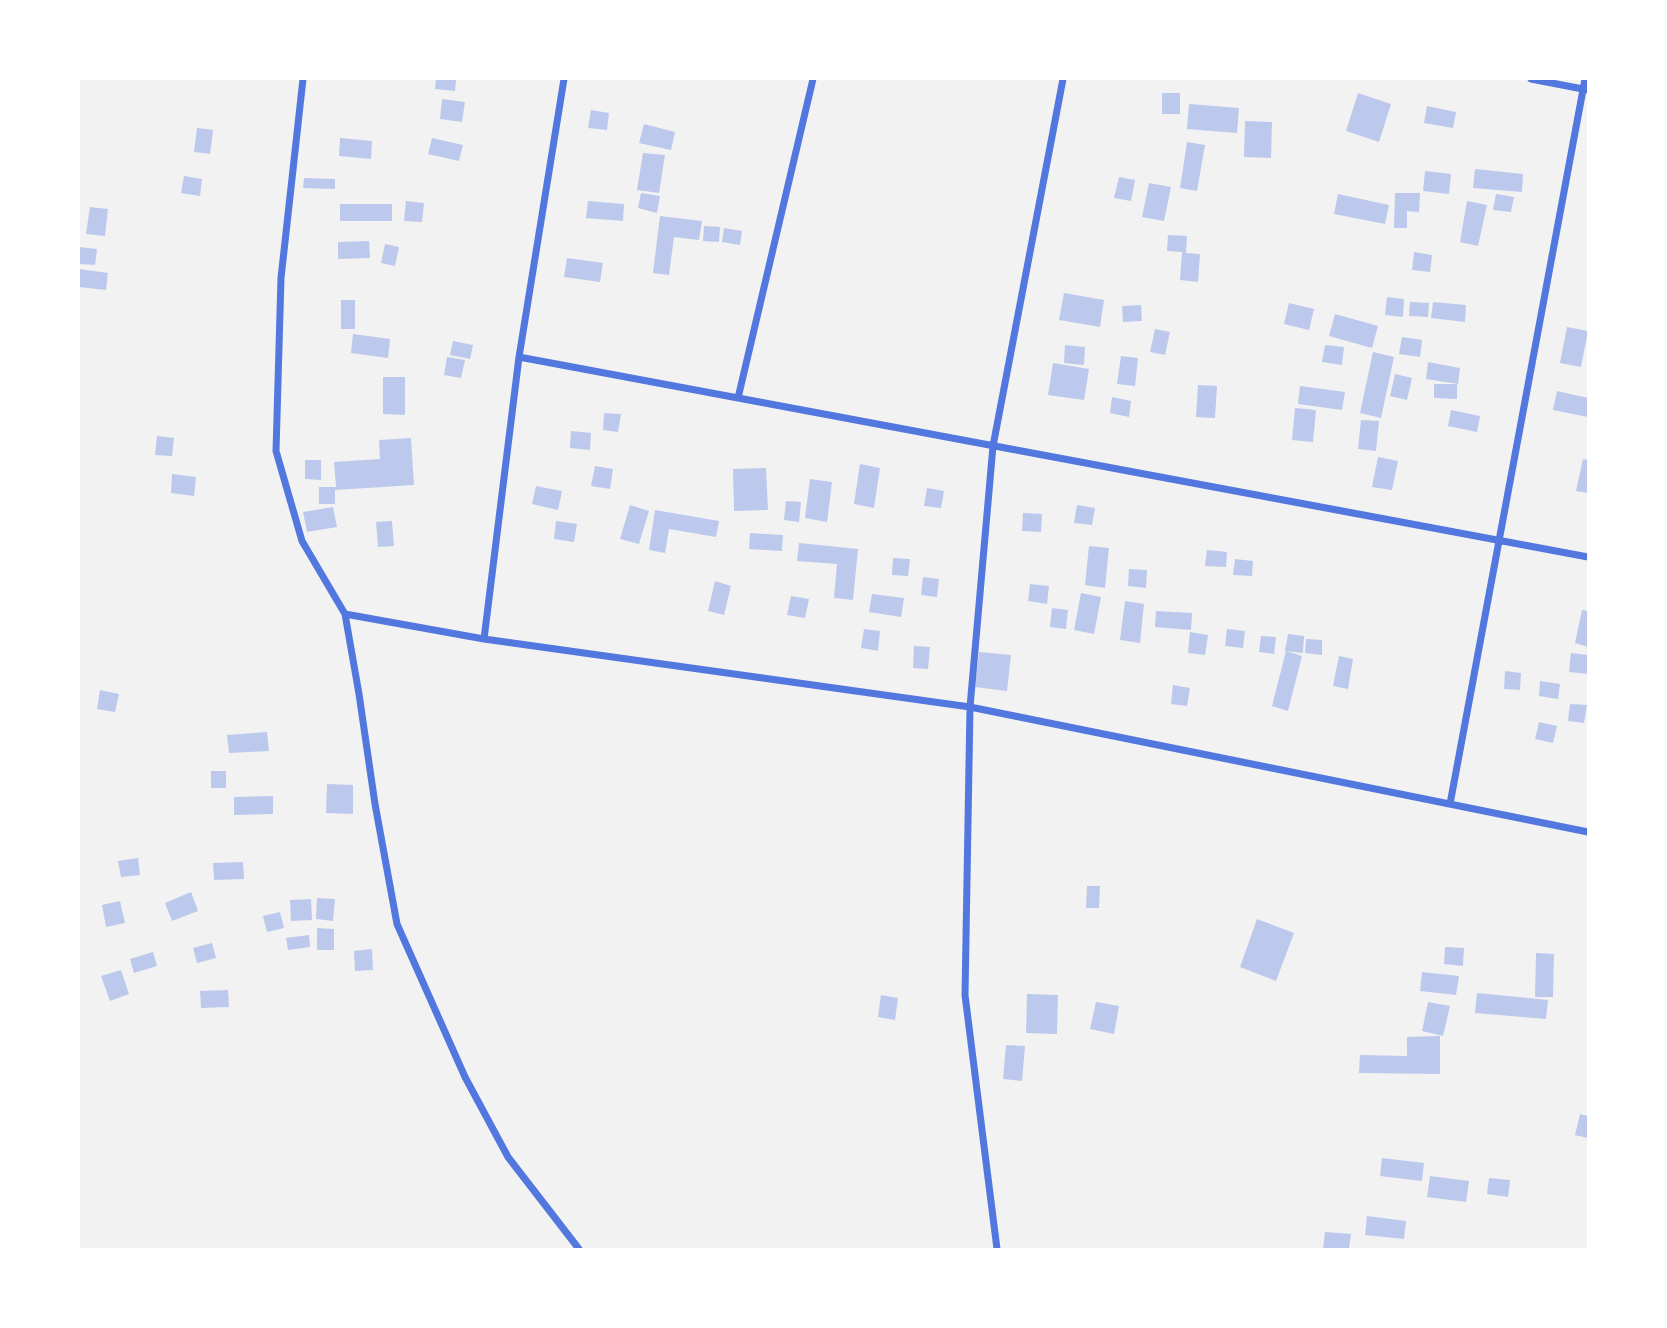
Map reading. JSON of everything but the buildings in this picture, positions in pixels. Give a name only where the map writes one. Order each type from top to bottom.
[{"type":"street","points":[[303,79],[281,278],[276,451],[302,541],[345,614],[397,924],[464,1077],[508,1157],[579,1249]]},
{"type":"street","points":[[484,639],[519,357],[564,79]]},
{"type":"street","points":[[738,398],[813,79]]},
{"type":"street","points":[[997,1249],[965,995],[970,707],[993,446],[1063,79]]},
{"type":"street","points":[[1531,79],[1586,90]]},
{"type":"street","points":[[1450,804],[1586,90],[1585,79]]},
{"type":"street","points":[[519,357],[1588,557]]},
{"type":"street","points":[[345,614],[484,639],[970,707],[1588,832]]}]
